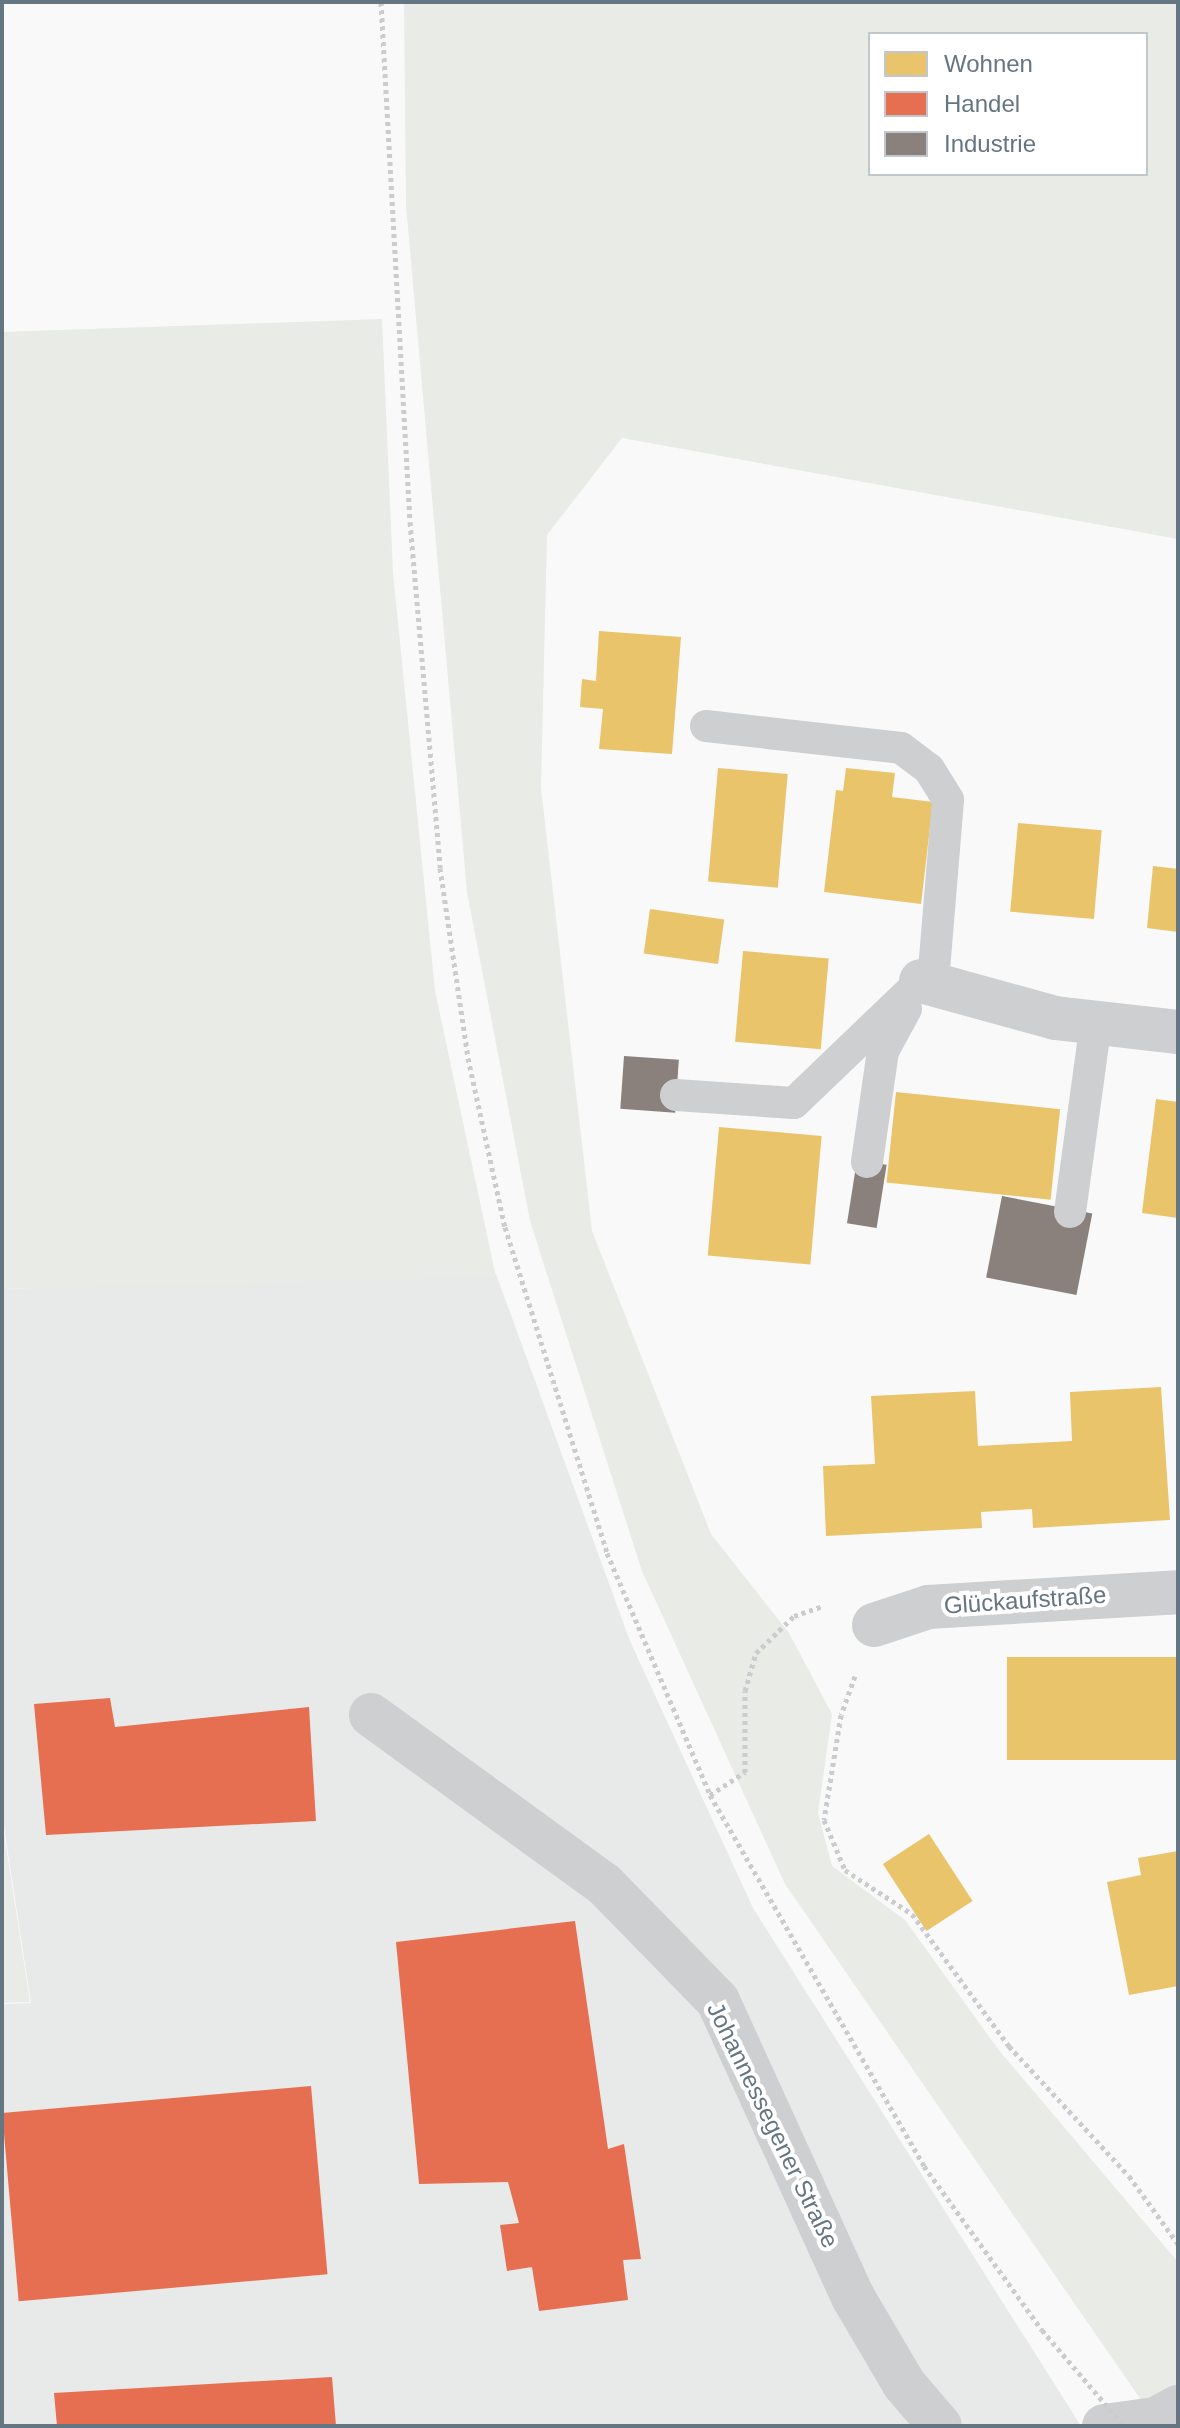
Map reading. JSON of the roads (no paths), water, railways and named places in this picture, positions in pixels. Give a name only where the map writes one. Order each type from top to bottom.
[{"type":"street","points":[[927,983],[1096,1023],[1178,1032]]},
{"type":"street","name":"Glückaufstraße","points":[[874,1625],[943,1605],[1178,1592]]},
{"type":"street","name":"Johannessegener Straße","points":[[371,1715],[604,1884],[718,2001],[853,2297],[904,2384],[940,2426]]},
{"type":"street","points":[[1104,2426],[1156,2419],[1178,2407]]},
{"type":"lane","points":[[706,726],[901,748],[929,769],[948,800],[927,983],[883,1051],[867,1162]]},
{"type":"lane","points":[[676,1095],[794,1103],[927,983]]},
{"type":"lane","points":[[1070,1212],[1096,1023]]}]
